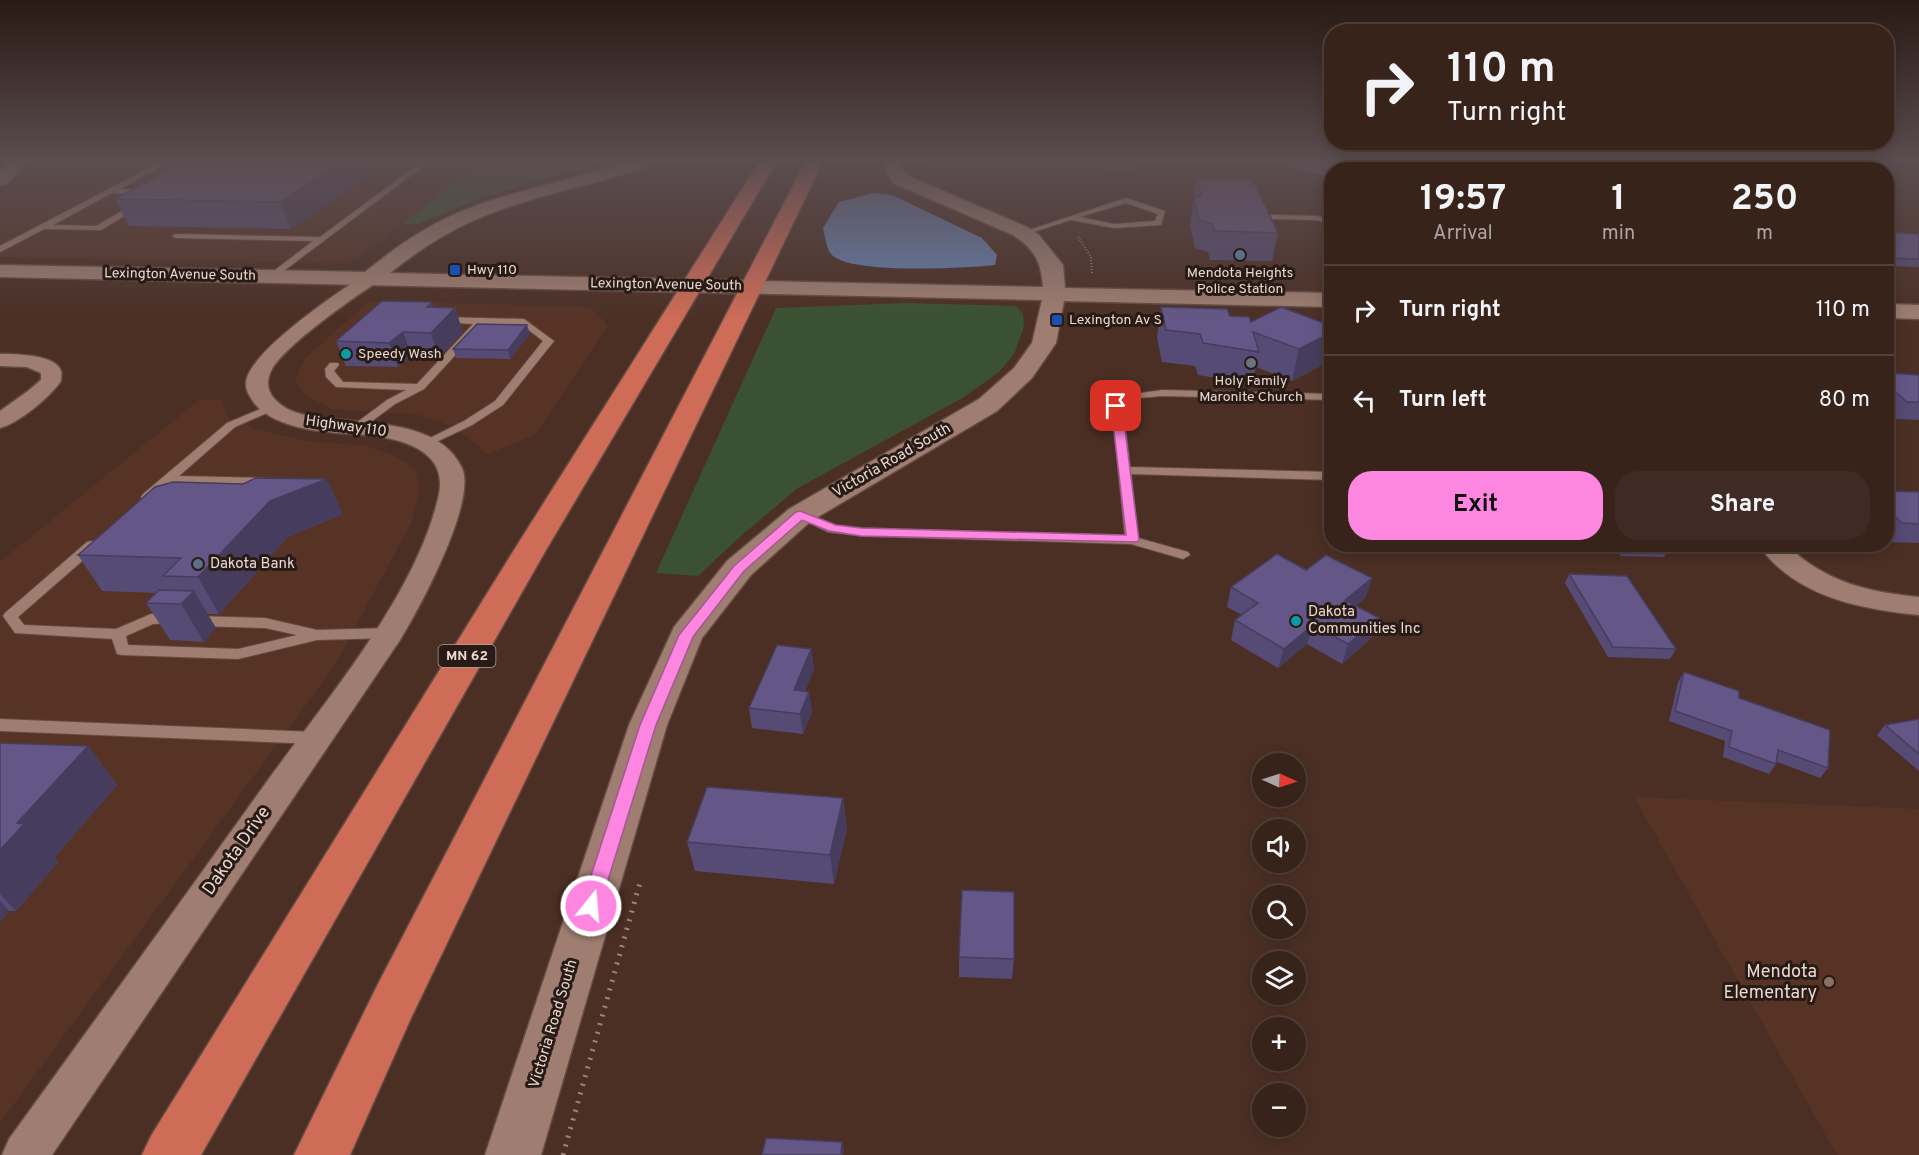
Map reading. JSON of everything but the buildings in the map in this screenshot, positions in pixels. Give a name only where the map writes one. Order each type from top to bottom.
[{"type":"highway","name":"MN 62","points":[[170,1155],[530,550],[737,213]]},
{"type":"highway","points":[[322,1155],[394,1002],[789,213]]},
{"type":"highway","points":[[331,1155],[394,1002]]},
{"type":"street","points":[[270,408],[260,398],[256,387],[265,363],[278,350],[340,298],[370,279],[415,243],[477,213]]},
{"type":"street","points":[[977,213],[1023,233]]},
{"type":"street","name":"Victoria Road South","points":[[513,1155],[648,725],[686,635],[739,568],[800,515],[988,405],[1023,373],[1044,343],[1054,294],[1052,265],[1032,239],[1023,233]]},
{"type":"street","name":"Lexington Avenue South","points":[[0,271],[1054,294],[1324,304]]},
{"type":"street","points":[[1894,311],[1919,312]]},
{"type":"street","points":[[0,360],[25,360],[42,364],[51,371],[51,381],[36,396],[0,421]]},
{"type":"street","name":"Highway 110","points":[[270,408],[292,419],[394,433],[426,443],[443,458],[452,471],[453,491],[436,540]]},
{"type":"street","name":"Dakota Drive","points":[[25,1155],[390,633],[436,540]]},
{"type":"street","points":[[1780,552],[1806,575],[1832,590],[1872,602],[1919,606]]},
{"type":"lane","points":[[0,249],[70,213]]},
{"type":"lane","points":[[43,227],[98,228],[125,213]]},
{"type":"lane","points":[[270,277],[357,213]]},
{"type":"lane","points":[[1023,233],[1086,213]]},
{"type":"lane","points":[[1070,218],[1114,226],[1158,224],[1162,213]]},
{"type":"lane","points":[[1274,217],[1324,220]]},
{"type":"lane","points":[[176,236],[321,239]]},
{"type":"lane","points":[[426,443],[468,423],[499,403],[549,341],[524,322],[433,320]]},
{"type":"lane","points":[[356,428],[391,402],[420,387],[481,321]]},
{"type":"lane","points":[[334,365],[329,370],[331,377],[340,385],[420,387]]},
{"type":"lane","points":[[1132,540],[1116,406],[1126,398],[1141,394],[1162,393],[1324,397]]},
{"type":"lane","points":[[133,509],[231,425],[270,408]]},
{"type":"lane","points":[[1124,471],[1324,476]]},
{"type":"lane","points":[[169,479],[276,483]]},
{"type":"lane","points":[[800,515],[833,529],[861,532],[1132,540],[1183,555]]},
{"type":"lane","points":[[107,532],[10,616],[20,630],[118,634],[151,619],[265,623],[316,635]]},
{"type":"lane","points":[[118,634],[122,650],[238,654],[316,635],[390,633]]},
{"type":"lane","points":[[0,725],[316,738]]},
{"type":"path","points":[[563,1155],[641,878]]},
{"type":"shaded area","points":[[0,213],[416,213],[359,258],[347,263],[0,257]]},
{"type":"shaded area","points":[[370,301],[590,307],[608,325],[535,435],[487,454],[472,440],[440,421],[414,414],[331,409],[305,395],[295,380],[305,358]]},
{"type":"shaded area","points":[[199,400],[222,400],[227,416],[259,430],[307,441],[366,446],[392,455],[415,468],[420,489],[411,523],[335,665],[0,1123],[0,562]]},
{"type":"shaded area","name":"Mendota Elementary","points":[[1634,797],[1919,809],[1919,1155],[1837,1155]]},
{"type":"green space","points":[[416,213],[445,213],[418,224],[402,224]]},
{"type":"green space","points":[[907,303],[1016,306],[1023,314],[1024,327],[1014,354],[999,372],[964,397],[798,488],[743,534],[698,576],[656,573],[776,308]]},
{"type":"water","points":[[832,213],[929,213],[982,238],[997,255],[995,265],[960,268],[883,268],[860,265],[842,261],[831,254],[823,228]]},
{"type":"place","name":"Mendota Heights Police Station","points":[[1240,255]]},
{"type":"place","name":"Hwy 110","points":[[455,270]]},
{"type":"place","name":"Lexington Av S","points":[[1057,320]]},
{"type":"place","name":"Speedy Wash","points":[[346,354]]},
{"type":"place","name":"Holy Family Maronite Church","points":[[1251,363]]},
{"type":"place","name":"Dakota Bank","points":[[198,564]]},
{"type":"place","name":"Dakota Communities Inc","points":[[1296,621]]},
{"type":"place","name":"Mendota Elementary","points":[[1829,982]]},
{"type":"route","points":[[591,906],[648,725],[686,635],[739,568],[800,515],[833,529],[861,532],[1132,540],[1116,406]]}]
